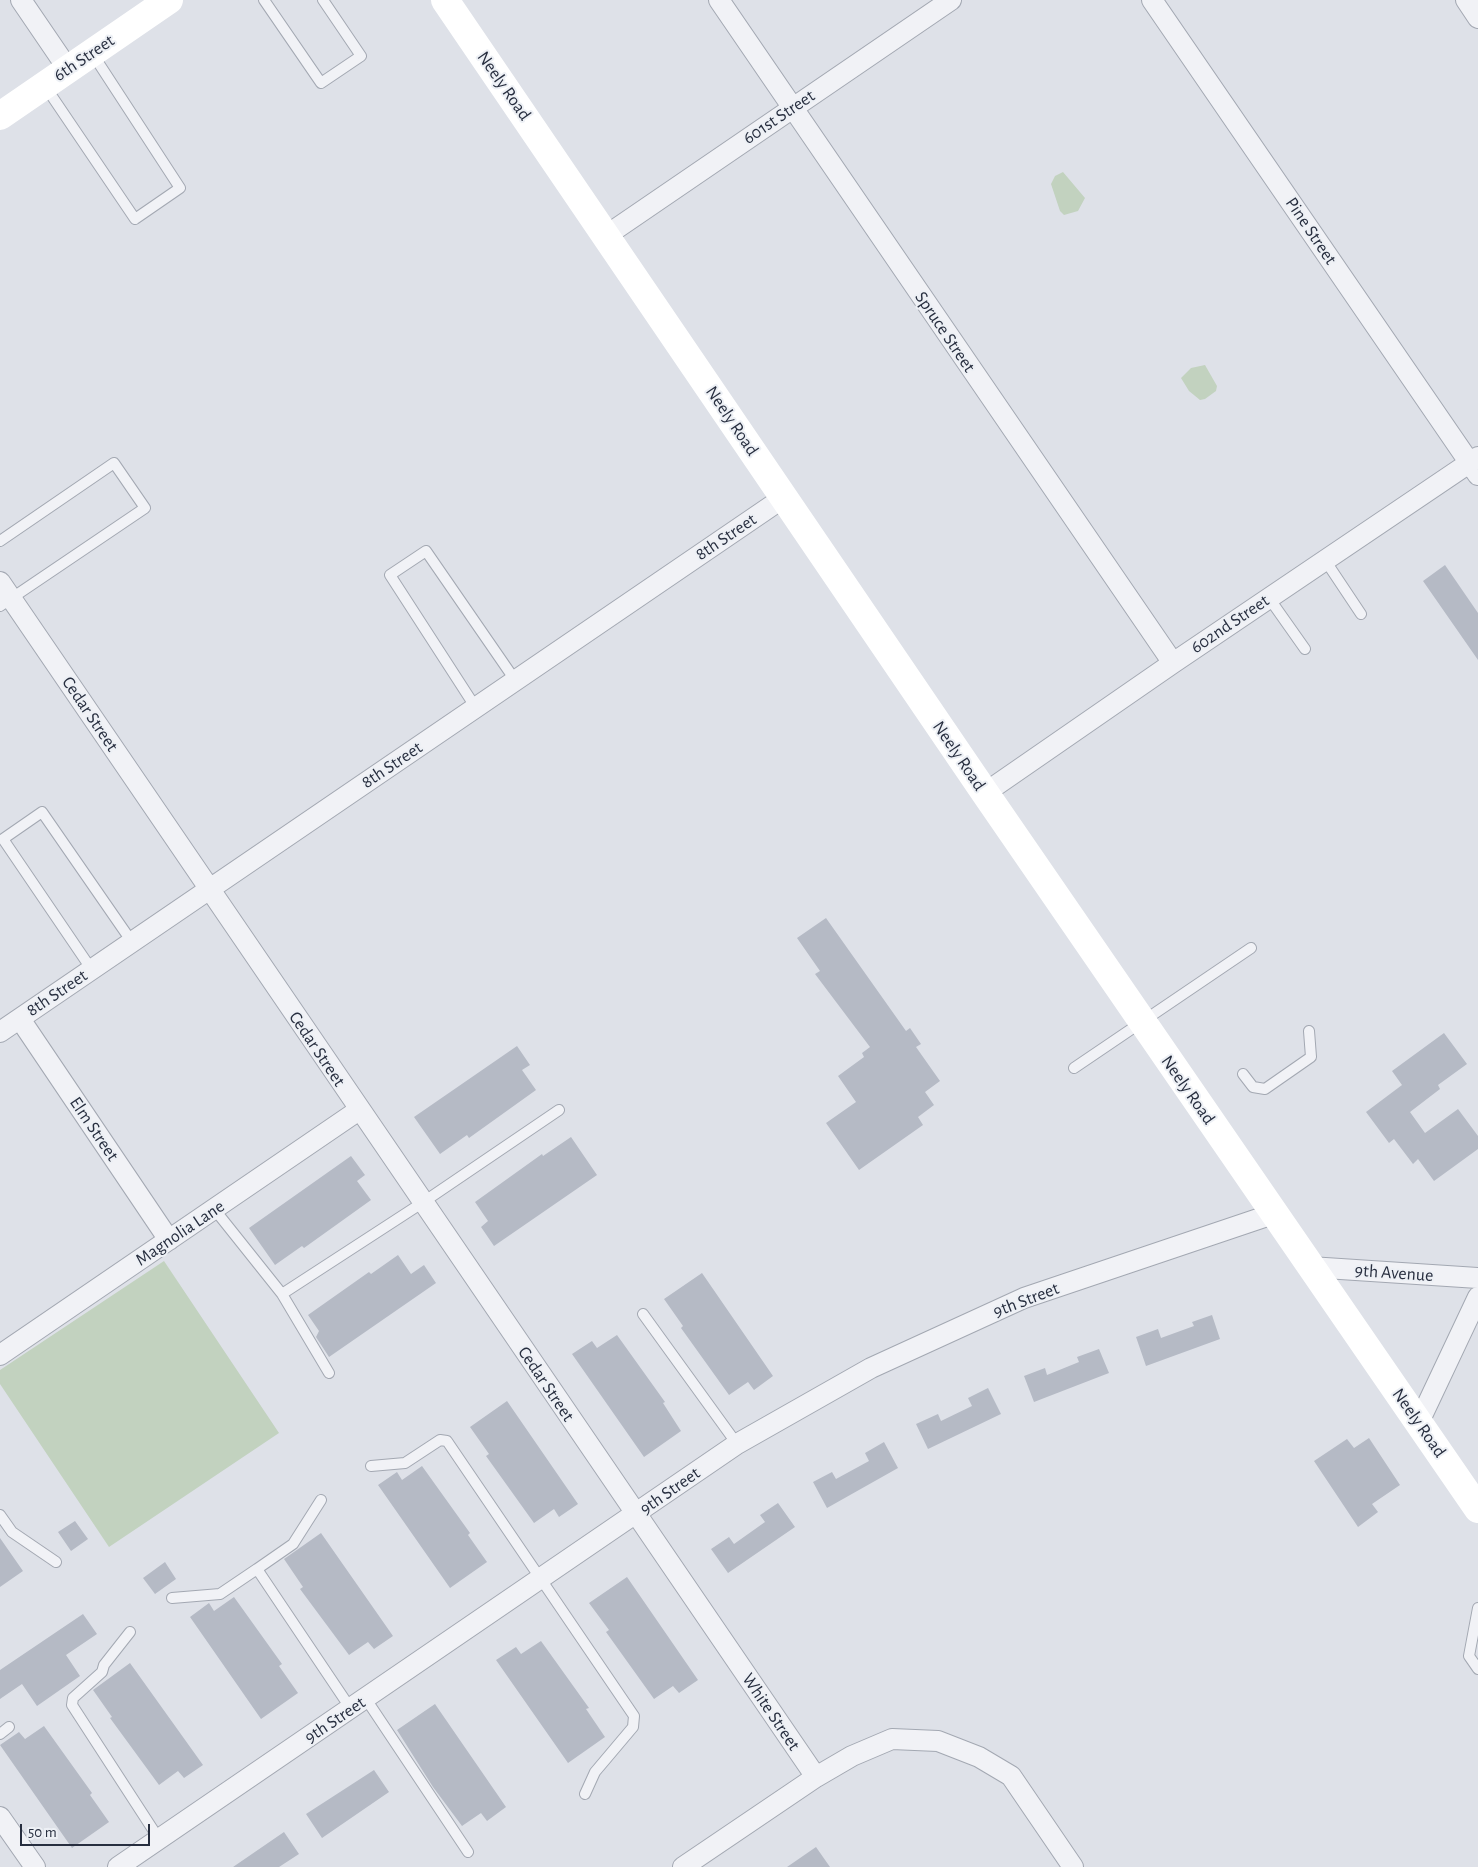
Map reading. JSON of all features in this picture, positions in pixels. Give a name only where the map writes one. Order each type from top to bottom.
[{"type":"street","points":[[21,0],[68,69]]},
{"type":"street","name":"6th Street","points":[[0,116],[169,0]]},
{"type":"street","name":"Neely Road","points":[[445,0],[607,235],[783,498],[1141,1022],[1478,1509]]},
{"type":"street","name":"Spruce Street","points":[[719,0],[1172,663]]},
{"type":"street","name":"601st Street","points":[[607,235],[951,0]]},
{"type":"street","name":"Pine Street","points":[[1152,0],[1475,465]]},
{"type":"street","points":[[1466,0],[1478,18]]},
{"type":"street","name":"602nd Street","points":[[985,793],[1172,663],[1325,560],[1475,465]]},
{"type":"street","name":"8th Street","points":[[0,1032],[783,498]]},
{"type":"street","name":"Cedar Street","points":[[0,582],[6,602],[209,890],[636,1515]]},
{"type":"street","name":"Elm Street","points":[[20,1019],[169,1240]]},
{"type":"street","name":"Magnolia Lane","points":[[0,1355],[359,1110]]},
{"type":"street","name":"9th Street","points":[[118,1867],[636,1515],[737,1444],[870,1368],[1024,1298],[1273,1214]]},
{"type":"street","name":"9th Avenue","points":[[1310,1267],[1478,1278]]},
{"type":"street","points":[[1419,1422],[1478,1298]]},
{"type":"street","name":"White Street","points":[[636,1515],[816,1777]]},
{"type":"street","points":[[683,1867],[816,1777],[852,1756],[892,1739],[938,1741],[979,1756],[1010,1776],[1073,1867]]},
{"type":"street","points":[[0,1817],[35,1867]]},
{"type":"lane","points":[[264,0],[321,83],[361,56],[323,0]]},
{"type":"lane","points":[[44,85],[135,219],[180,188],[92,53]]},
{"type":"lane","points":[[0,542],[114,464],[145,508],[6,602]]},
{"type":"lane","points":[[476,708],[390,575],[426,551],[515,680]]},
{"type":"lane","points":[[1325,560],[1361,614]]},
{"type":"lane","points":[[1269,598],[1305,649]]},
{"type":"lane","points":[[92,970],[3,839],[42,812],[132,942]]},
{"type":"lane","points":[[1074,1068],[1251,948]]},
{"type":"lane","points":[[1243,1074],[1253,1087],[1265,1088],[1311,1056],[1309,1031]]},
{"type":"lane","points":[[282,1294],[422,1203],[559,1110]]},
{"type":"lane","points":[[215,1210],[282,1294],[329,1373]]},
{"type":"lane","points":[[643,1314],[737,1444]]},
{"type":"lane","points":[[371,1466],[406,1463],[440,1440],[447,1441],[634,1716],[633,1727],[594,1772],[584,1794]]},
{"type":"lane","points":[[172,1598],[220,1594],[293,1544],[321,1500]]},
{"type":"lane","points":[[0,1515],[12,1532],[56,1562]]},
{"type":"lane","points":[[258,1569],[468,1852]]},
{"type":"lane","points":[[1478,1608],[1469,1656],[1478,1669]]},
{"type":"lane","points":[[130,1632],[104,1665],[102,1672],[73,1698],[72,1705],[159,1839]]},
{"type":"lane","points":[[0,1734],[9,1727]]},
{"type":"green space","points":[[1063,172],[1085,198],[1078,211],[1064,215],[1060,211],[1051,184],[1055,176]]},
{"type":"green space","points":[[1205,365],[1217,386],[1216,391],[1205,399],[1200,400],[1189,391],[1181,378],[1191,368]]},
{"type":"green space","points":[[164,1261],[279,1433],[109,1547],[0,1384],[0,1370]]},
{"type":"building","points":[[1445,565],[1478,613],[1478,660],[1423,581]]},
{"type":"building","points":[[826,918],[906,1031],[910,1028],[921,1044],[916,1047],[940,1081],[925,1092],[934,1105],[918,1117],[923,1125],[859,1170],[826,1123],[856,1102],[838,1076],[864,1057],[862,1053],[870,1047],[815,974],[820,971],[797,938]]},
{"type":"building","points":[[1444,1033],[1467,1064],[1438,1085],[1440,1089],[1410,1112],[1425,1133],[1458,1109],[1478,1136],[1478,1149],[1434,1181],[1418,1159],[1413,1164],[1394,1139],[1389,1143],[1366,1112],[1402,1085],[1392,1071]]},
{"type":"building","points":[[517,1046],[530,1065],[522,1070],[536,1090],[469,1138],[467,1135],[440,1154],[414,1117]]},
{"type":"building","points":[[571,1137],[597,1175],[494,1246],[481,1227],[488,1221],[475,1202],[542,1154],[543,1156]]},
{"type":"building","points":[[351,1156],[365,1175],[357,1181],[371,1200],[304,1248],[302,1246],[275,1265],[249,1228]]},
{"type":"building","points":[[398,1255],[411,1274],[424,1265],[436,1283],[329,1357],[316,1337],[319,1331],[308,1315],[369,1272],[371,1274]]},
{"type":"building","points":[[702,1273],[773,1376],[754,1390],[748,1382],[729,1395],[681,1328],[683,1326],[664,1299]]},
{"type":"building","points":[[1212,1315],[1220,1339],[1146,1366],[1136,1337],[1158,1329],[1161,1338],[1194,1326],[1192,1322]]},
{"type":"building","points":[[617,1335],[665,1402],[663,1403],[681,1431],[644,1457],[572,1354],[592,1341],[597,1348]]},
{"type":"building","points":[[1099,1349],[1109,1373],[1034,1402],[1024,1376],[1045,1368],[1047,1375],[1079,1362],[1077,1357]]},
{"type":"building","points":[[988,1388],[1001,1414],[928,1449],[916,1424],[938,1414],[941,1421],[972,1406],[968,1398]]},
{"type":"building","points":[[507,1401],[578,1504],[559,1517],[554,1509],[534,1523],[486,1456],[489,1454],[470,1427]]},
{"type":"building","points":[[1369,1438],[1400,1485],[1372,1504],[1378,1512],[1358,1527],[1314,1461],[1347,1439],[1354,1448]]},
{"type":"building","points":[[884,1442],[898,1468],[827,1508],[813,1482],[832,1472],[836,1479],[869,1461],[865,1453]]},
{"type":"building","points":[[422,1466],[470,1533],[468,1535],[487,1562],[450,1588],[378,1485],[397,1472],[402,1480]]},
{"type":"building","points":[[778,1503],[795,1527],[728,1573],[711,1549],[729,1537],[734,1544],[765,1522],[760,1515]]},
{"type":"building","points":[[75,1521],[88,1539],[71,1551],[58,1532]]},
{"type":"building","points":[[321,1533],[393,1636],[374,1649],[368,1642],[349,1655],[300,1589],[303,1587],[284,1559]]},
{"type":"building","points":[[0,1538],[23,1571],[0,1587]]},
{"type":"building","points":[[165,1562],[176,1579],[155,1594],[143,1578]]},
{"type":"building","points":[[627,1577],[698,1680],[679,1693],[673,1686],[654,1699],[606,1632],[609,1630],[589,1603]]},
{"type":"building","points":[[234,1597],[282,1664],[279,1666],[298,1693],[261,1719],[190,1617],[209,1603],[214,1611]]},
{"type":"building","points":[[83,1614],[97,1634],[66,1655],[80,1676],[37,1706],[22,1684],[0,1699],[0,1670]]},
{"type":"building","points":[[541,1641],[589,1708],[586,1709],[605,1737],[568,1763],[496,1660],[516,1647],[521,1654]]},
{"type":"building","points":[[130,1663],[203,1765],[184,1778],[178,1771],[159,1785],[110,1718],[112,1717],[93,1690]]},
{"type":"building","points":[[435,1704],[506,1807],[487,1821],[481,1813],[462,1826],[433,1787],[397,1730]]},
{"type":"building","points":[[44,1726],[92,1793],[90,1795],[109,1822],[72,1848],[0,1745],[19,1732],[25,1739]]},
{"type":"building","points":[[374,1770],[389,1792],[322,1838],[306,1814]]},
{"type":"building","points":[[284,1832],[299,1854],[279,1867],[233,1867]]},
{"type":"building","points":[[816,1847],[830,1867],[787,1867]]}]
